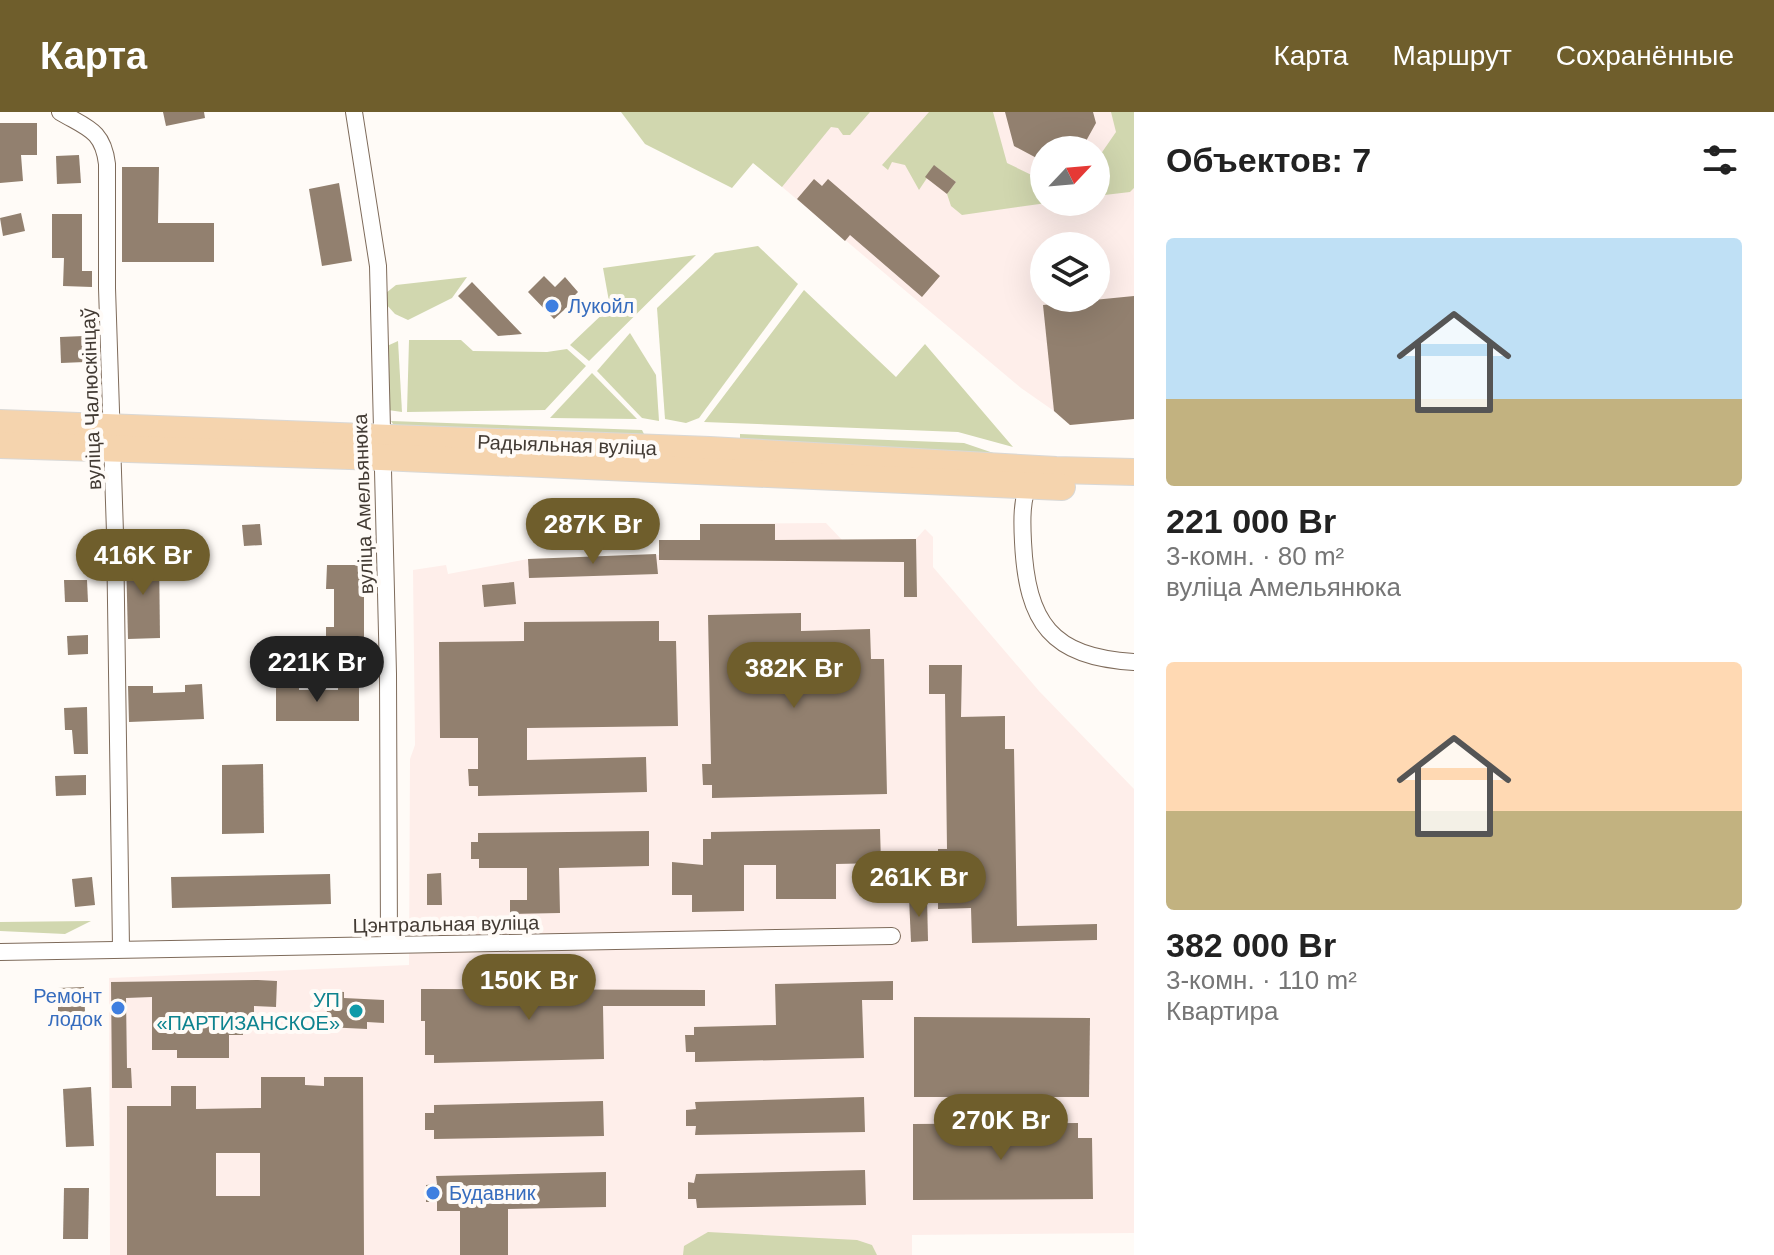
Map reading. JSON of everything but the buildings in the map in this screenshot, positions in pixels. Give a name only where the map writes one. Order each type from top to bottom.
[{"type":"main road","name":"Радыяльная вуліца","points":[[0,423],[113,438]]},
{"type":"main road","name":"Радыяльная вуліца","points":[[0,445],[113,438],[381,447],[709,470],[1031,478],[1134,489]]},
{"type":"main road","name":"Радыяльная вуліца","points":[[1031,478],[1134,472]]},
{"type":"street","name":"вуліца Чалюскінцаў","points":[[60,112],[96,134],[105,145],[107,164],[121,948]]},
{"type":"street","name":"вуліца Амельянюка","points":[[354,112],[378,266],[390,780],[389,945]]},
{"type":"street","points":[[1031,478],[1022,525],[1024,565],[1037,615],[1051,634],[1078,652],[1097,659],[1134,662]]},
{"type":"street","name":"Цэнтральная вуліца","points":[[0,952],[892,936]]},
{"type":"shaded area","points":[[652,112],[1134,112],[1134,419],[1070,425],[1021,388],[712,128]]},
{"type":"shaded area","points":[[826,523],[842,540],[916,539],[925,529],[933,537],[933,567],[1039,691],[1134,789],[1134,1233],[912,1235],[912,1255],[110,1255],[109,978],[409,965],[410,759],[415,745],[413,570],[446,565],[448,574],[528,559],[659,555],[659,540],[700,540],[700,524]]},
{"type":"green space","points":[[621,112],[870,112],[850,135],[843,135],[838,128],[831,127],[782,187],[753,163],[732,188],[645,144]]},
{"type":"green space","points":[[929,112],[993,112],[1007,163],[1030,174],[1030,205],[962,215],[951,206],[947,194],[956,182],[935,166],[919,190],[905,165],[892,162],[888,170],[882,165]]},
{"type":"green space","points":[[1111,112],[1134,112],[1134,188],[1130,192],[1110,194],[1110,141],[1116,132]]},
{"type":"green space","points":[[758,246],[798,284],[699,418],[686,423],[665,419],[657,308],[715,253]]},
{"type":"green space","points":[[696,255],[589,361],[570,345],[610,307],[603,268]]},
{"type":"green space","points":[[467,277],[452,298],[408,320],[395,314],[385,303],[386,293],[396,285]]},
{"type":"green space","points":[[804,290],[896,377],[925,344],[1013,447],[958,432],[704,422]]},
{"type":"green space","points":[[630,333],[656,375],[659,421],[642,418],[597,371]]},
{"type":"green space","points":[[409,340],[461,340],[473,351],[547,352],[567,349],[586,366],[545,410],[407,412]]},
{"type":"green space","points":[[398,341],[402,412],[388,410],[387,346]]},
{"type":"green space","points":[[592,373],[637,419],[550,418]]},
{"type":"green space","points":[[391,421],[642,430],[645,436],[395,427]]},
{"type":"green space","points":[[740,434],[964,443],[1011,459],[740,441]]},
{"type":"green space","points":[[91,921],[65,934],[0,931],[0,922]]},
{"type":"green space","points":[[708,1232],[857,1240],[872,1245],[877,1255],[683,1255],[684,1246]]},
{"type":"place","name":"Лукойл","points":[[552,306]]},
{"type":"place","name":"Ремонт лодок","points":[[118,1008]]},
{"type":"place","name":"УП «ПАРТИЗАНСКОЕ»","points":[[356,1011]]},
{"type":"place","name":"Будавник","points":[[433,1193]]}]
